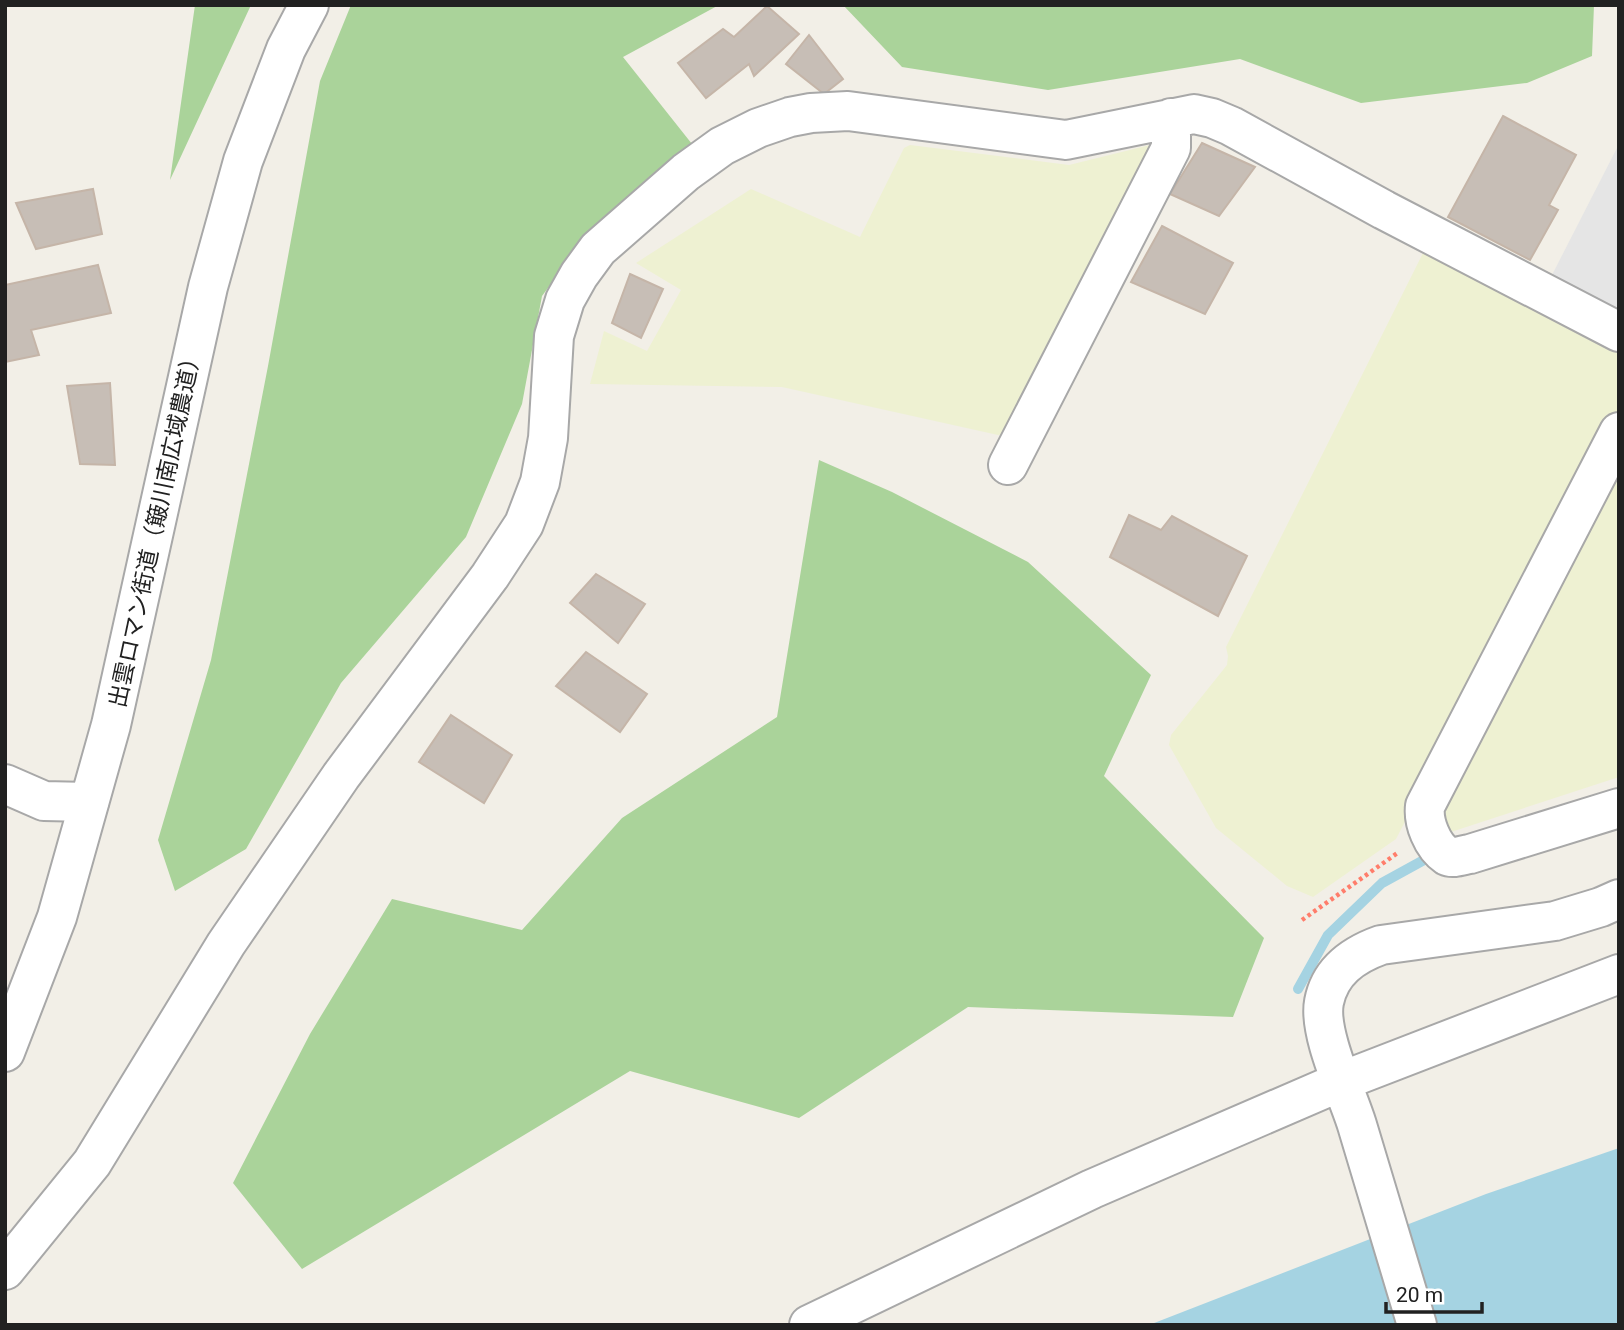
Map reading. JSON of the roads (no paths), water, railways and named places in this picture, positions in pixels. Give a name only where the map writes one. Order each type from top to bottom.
[{"type":"street","name":"出雲ロマン街道（簸川南広域農道）","points":[[5,1052],[57,917],[111,725],[208,287],[243,161],[286,49],[309,5]]},
{"type":"street","points":[[5,1270],[92,1163],[226,944],[341,776],[490,576],[524,524],[540,482],[548,438],[554,336],[565,300],[579,275],[598,249],[686,172],[722,146],[758,128],[811,113],[848,111],[1066,140],[1194,114],[1231,126],[1384,210],[1619,332]]},
{"type":"street","points":[[1008,466],[1171,148],[1171,118]]},
{"type":"street","points":[[1619,432],[1425,806],[1425,821],[1437,843],[1453,857],[1619,807]]},
{"type":"street","points":[[5,784],[44,801],[89,802]]},
{"type":"street","points":[[1417,1325],[1324,1026],[1324,1003],[1330,983],[1343,965],[1360,952],[1381,945],[1555,920],[1619,899]]},
{"type":"street","points":[[808,1325],[1092,1189],[1342,1081],[1619,974]]},
{"type":"water","points":[[1619,1148],[1619,1325],[1149,1325],[1486,1194]]},
{"type":"waterway","points":[[1298,989],[1328,935],[1382,883],[1433,855]]}]
